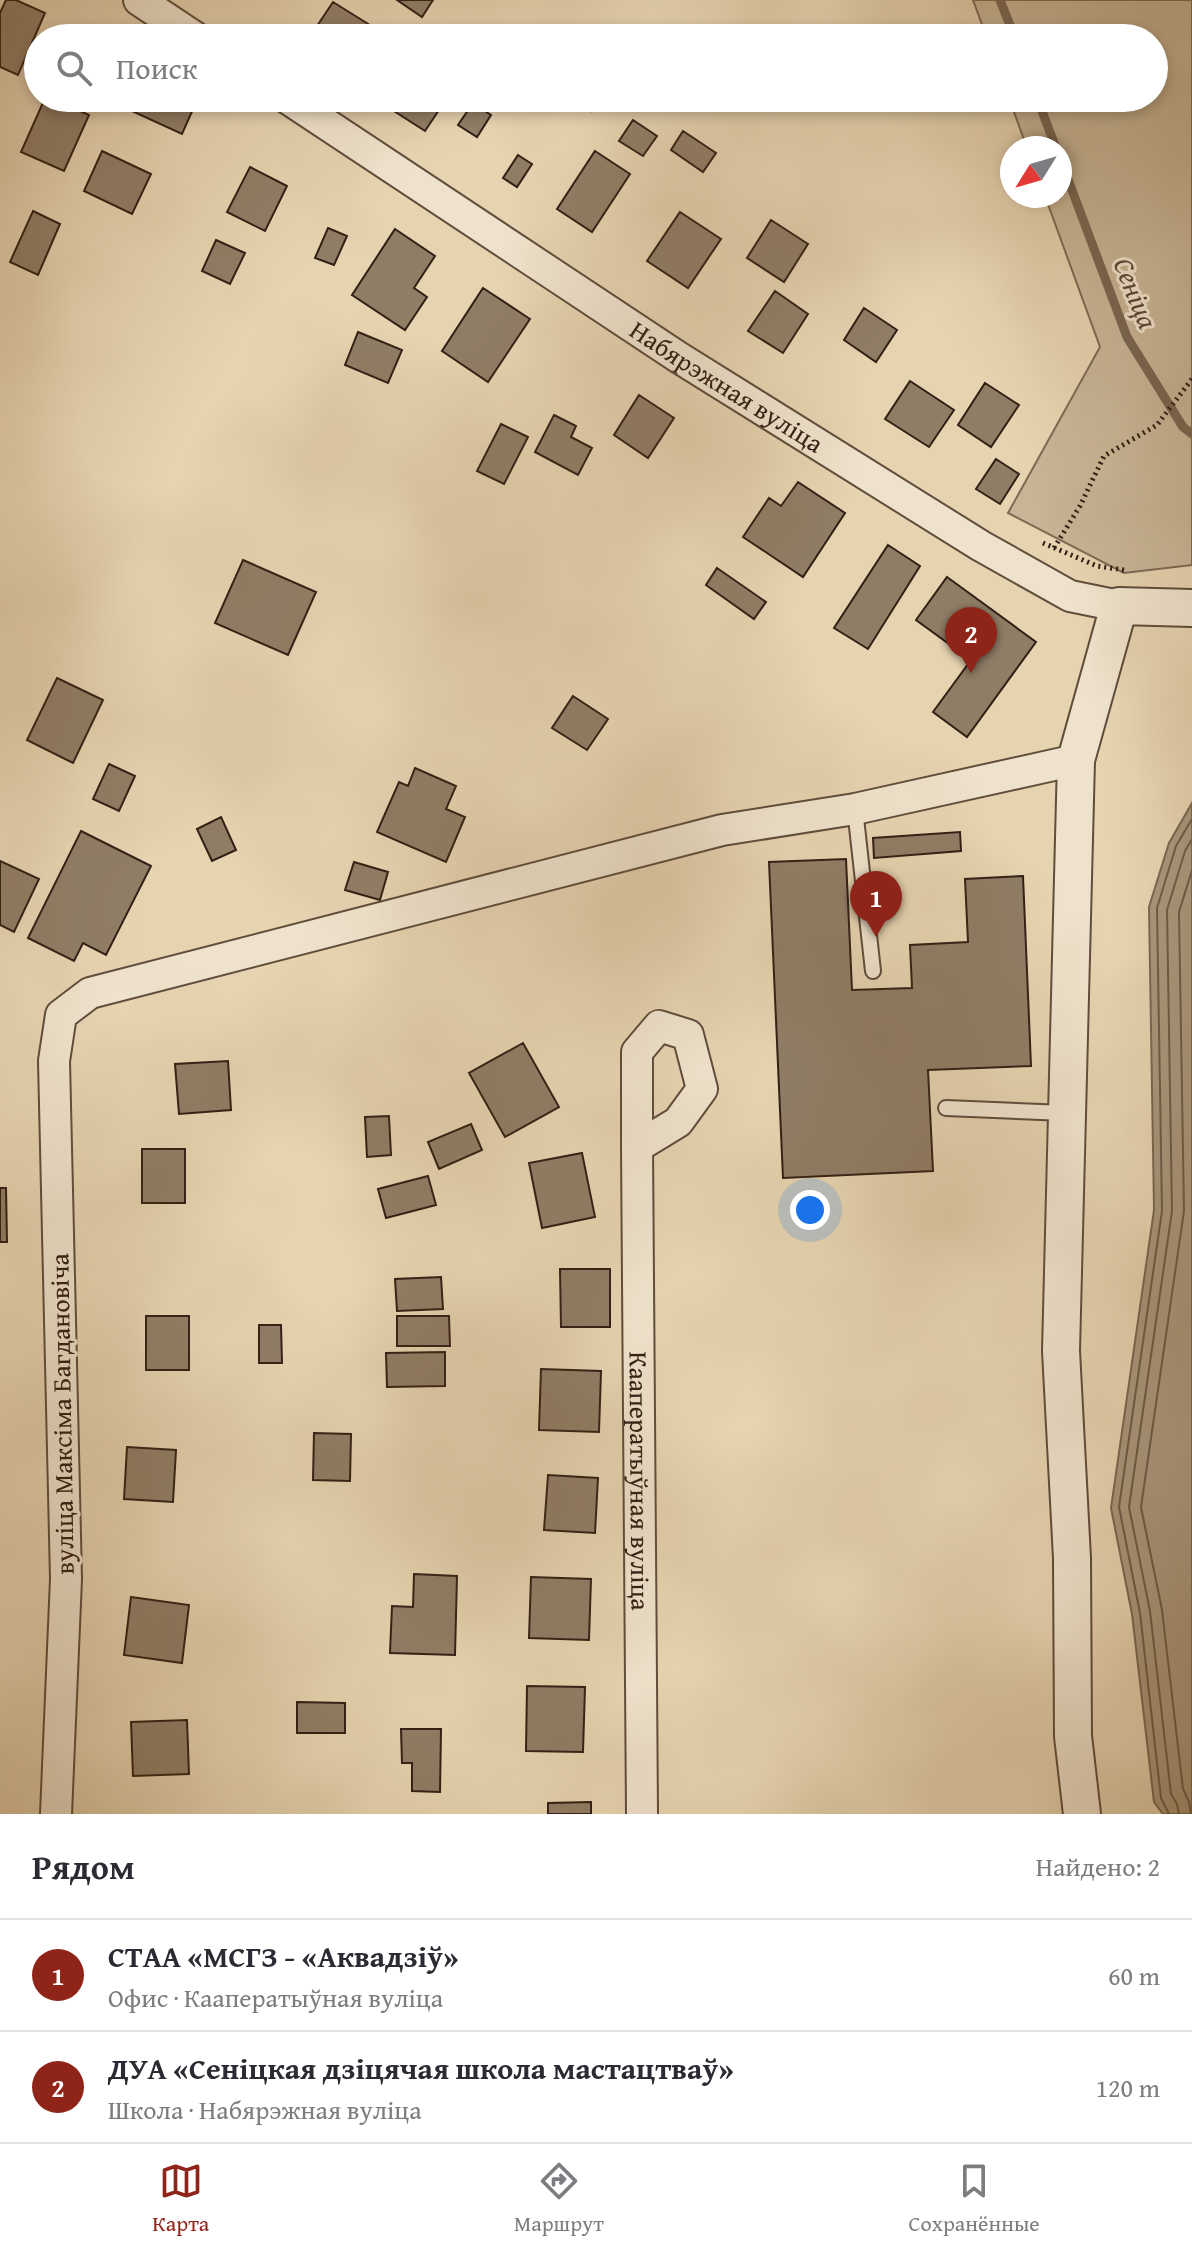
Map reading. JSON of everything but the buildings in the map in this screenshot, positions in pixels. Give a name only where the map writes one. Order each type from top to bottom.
[{"type":"street","points":[[139,0],[175,24]]},
{"type":"street","name":"Набярэжная вуліца","points":[[308,112],[678,357],[981,546],[1070,596],[1119,606],[1192,608]]},
{"type":"street","points":[[1082,1814],[1073,1736],[1072,1558],[1061,1351],[1076,760],[1119,606]]},
{"type":"street","points":[[855,809],[1076,760]]},
{"type":"street","name":"вуліца Максіма Багдановіча","points":[[56,1814],[66,1579],[54,1061],[61,1015],[90,993],[722,830],[855,809]]},
{"type":"street","name":"Кааператыўная вуліца","points":[[637,1147],[642,1814]]},
{"type":"lane","points":[[855,809],[873,971]]},
{"type":"lane","points":[[946,1108],[1067,1113]]},
{"type":"path","points":[[1054,548],[1080,506],[1104,456],[1157,425],[1192,379]]},
{"type":"path","points":[[1042,542],[1097,566],[1126,570]]},
{"type":"shaded area","points":[[973,0],[1192,0],[1192,565],[1124,573],[1008,513],[1100,347],[1049,208],[1072,208],[1072,136],[1023,136],[1014,112],[1168,112],[1168,24],[982,24]]},
{"type":"water","points":[[1192,803],[1192,1814],[1163,1814],[1154,1802],[1132,1614],[1111,1508],[1154,1210],[1149,907],[1169,843]]},
{"type":"waterway","name":"Сеніца","points":[[1000,0],[1009,24]]},
{"type":"waterway","name":"Сеніца","points":[[1042,112],[1051,136]]},
{"type":"waterway","name":"Сеніца","points":[[1072,190],[1127,337],[1183,427],[1192,434]]},
{"type":"place","name":"ДУА «Сеніцкая дзіцячая школа мастацтваў»","points":[[971,673]]},
{"type":"place","name":"СТАА «МСГЗ - «Аквадзіў»","points":[[876,937]]}]
